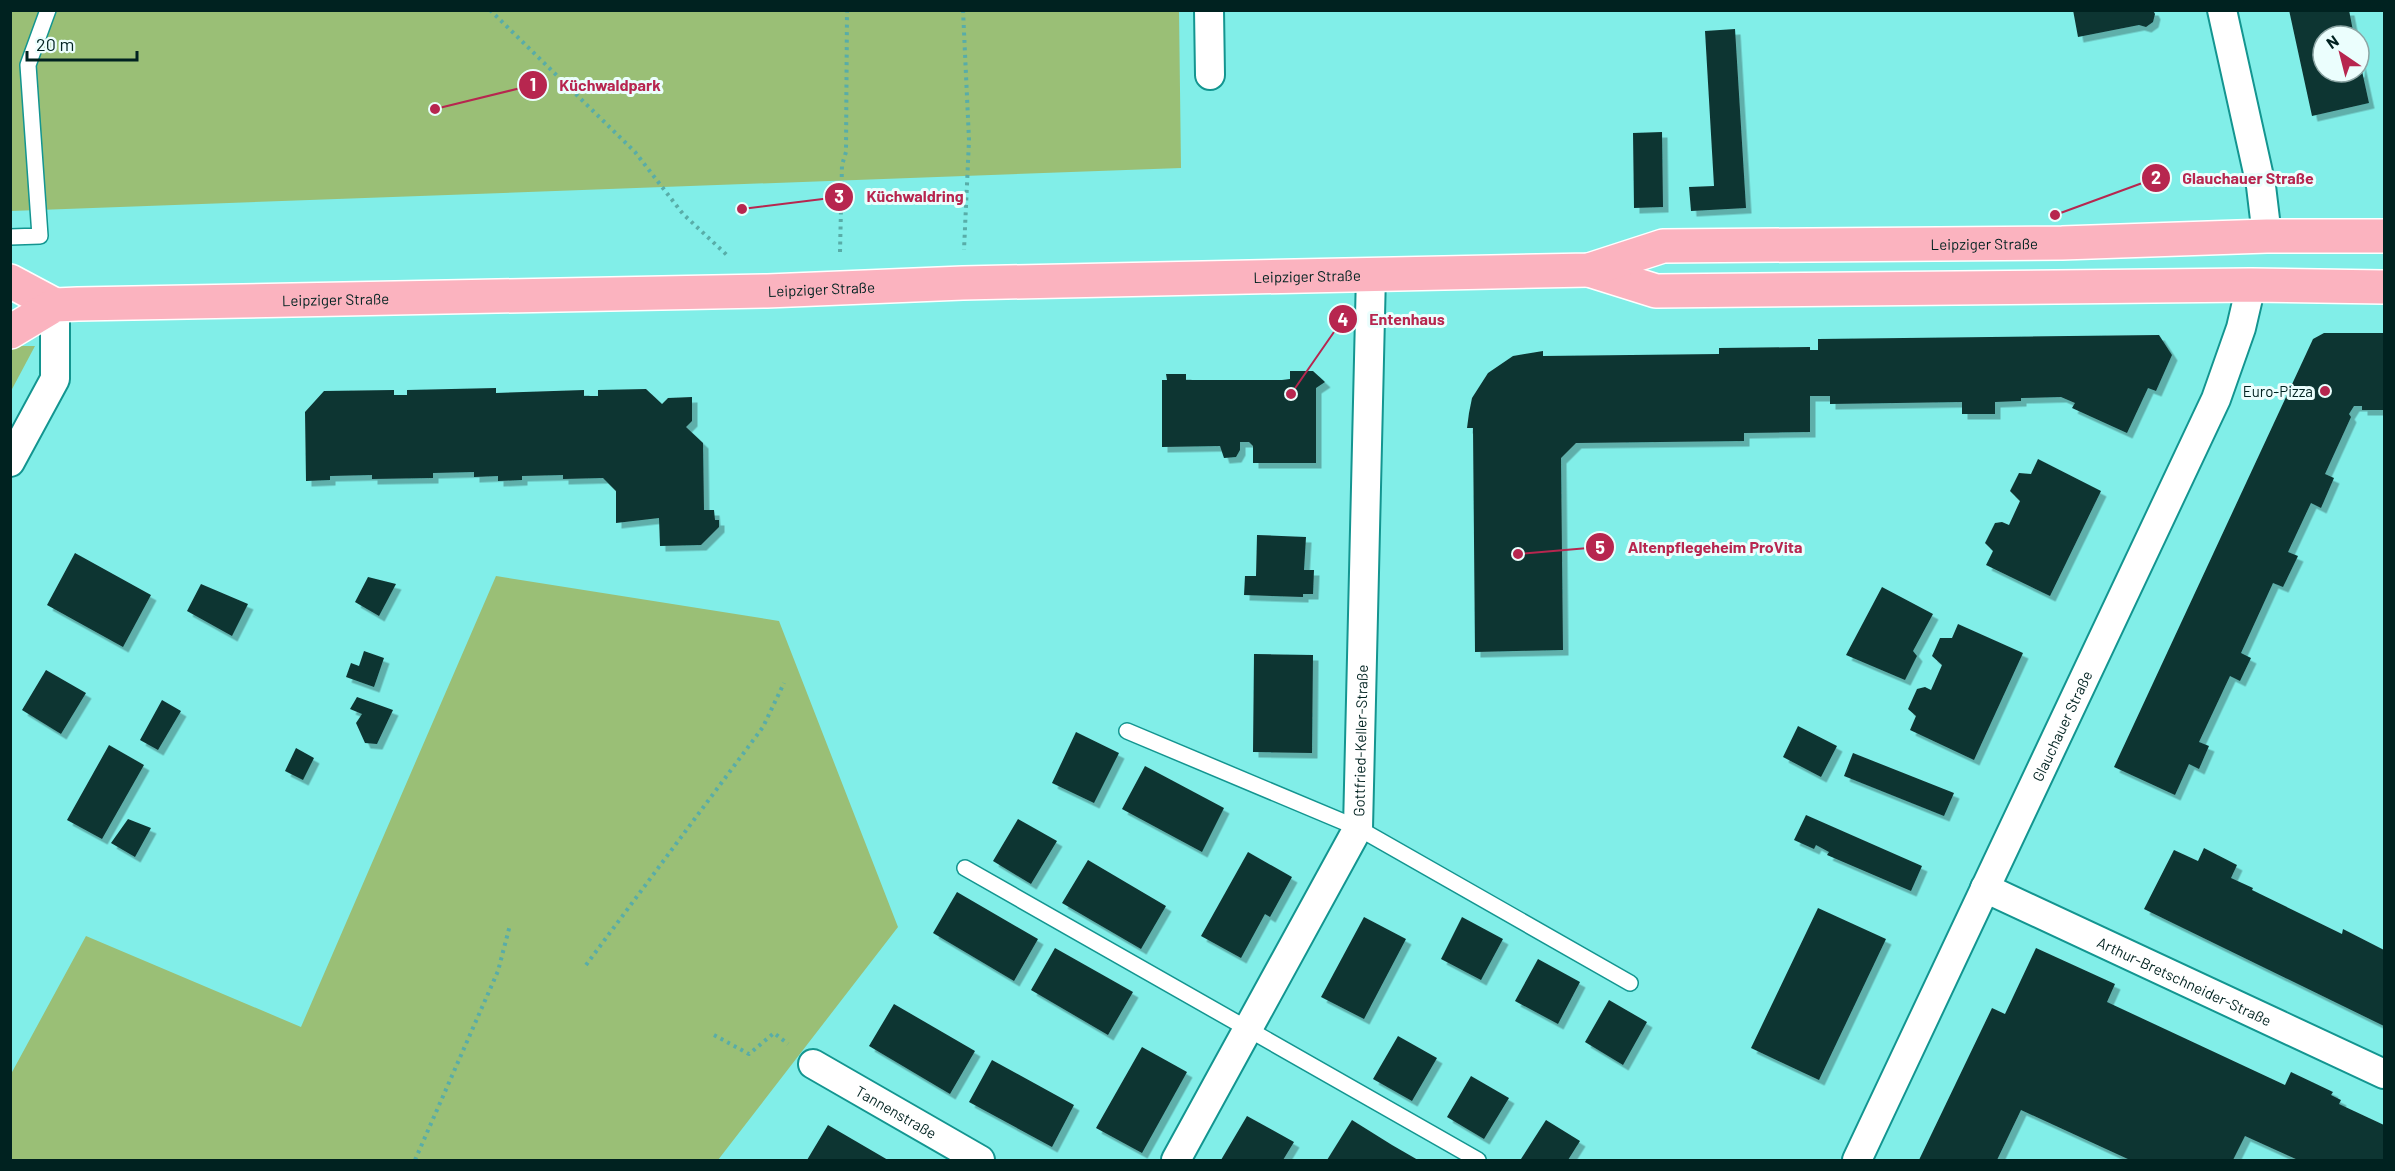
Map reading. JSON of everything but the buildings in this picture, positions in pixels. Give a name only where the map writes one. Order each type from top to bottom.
[{"type":"main road","name":"Leipziger Straße","points":[[10,281],[55,305],[767,291],[963,284],[1589,270],[1663,246],[2062,243],[2267,236],[2385,236]]},
{"type":"main road","name":"Leipziger Straße","points":[[1589,270],[1656,291],[2251,285],[2385,286]]},
{"type":"main road","name":"Leipziger Straße","points":[[10,332],[55,305]]},
{"type":"street","points":[[1209,10],[1209,75]]},
{"type":"street","points":[[2222,10],[2262,186],[2267,236]]},
{"type":"street","name":"Gottfried-Keller-Straße","points":[[1176,1161],[1358,828],[1371,274]]},
{"type":"street","name":"Glauchauer Straße","points":[[1857,1161],[2216,399],[2241,328],[2251,285]]},
{"type":"street","points":[[10,462],[55,379],[55,305]]},
{"type":"street","name":"Arthur-Bretschneider-Straße","points":[[1985,888],[2385,1074]]},
{"type":"street","name":"Tannenstraße","points":[[813,1064],[980,1161]]},
{"type":"lane","points":[[10,237],[40,236],[28,65],[48,10]]},
{"type":"lane","points":[[1127,731],[1358,828],[1630,983]]},
{"type":"lane","points":[[965,868],[1248,1032],[1478,1161]]},
{"type":"path","points":[[490,10],[635,152],[683,214],[767,291]]},
{"type":"path","points":[[839,288],[842,165],[846,152],[847,10]]},
{"type":"path","points":[[963,10],[969,140],[963,284]]},
{"type":"path","points":[[586,965],[763,727],[784,683]]},
{"type":"path","points":[[415,1161],[498,972],[510,925]]},
{"type":"path","points":[[714,1035],[749,1054],[774,1033]]},
{"type":"green space","points":[[10,11],[1179,11],[1181,168],[11,211]]},
{"type":"green space","points":[[11,346],[35,346],[11,391]]},
{"type":"green space","points":[[496,576],[779,621],[898,927],[718,1160],[11,1160],[11,1074],[86,936],[301,1027]]},
{"type":"place","name":"Küchwaldpark","points":[[435,109]]},
{"type":"place","name":"Küchwaldring","points":[[742,209]]},
{"type":"place","name":"Glauchauer Straße","points":[[2055,215]]},
{"type":"place","name":"Euro-Pizza","points":[[2325,391]]},
{"type":"place","name":"Entenhaus","points":[[1291,394]]},
{"type":"place","name":"Altenpflegeheim ProVita","points":[[1518,554]]}]
